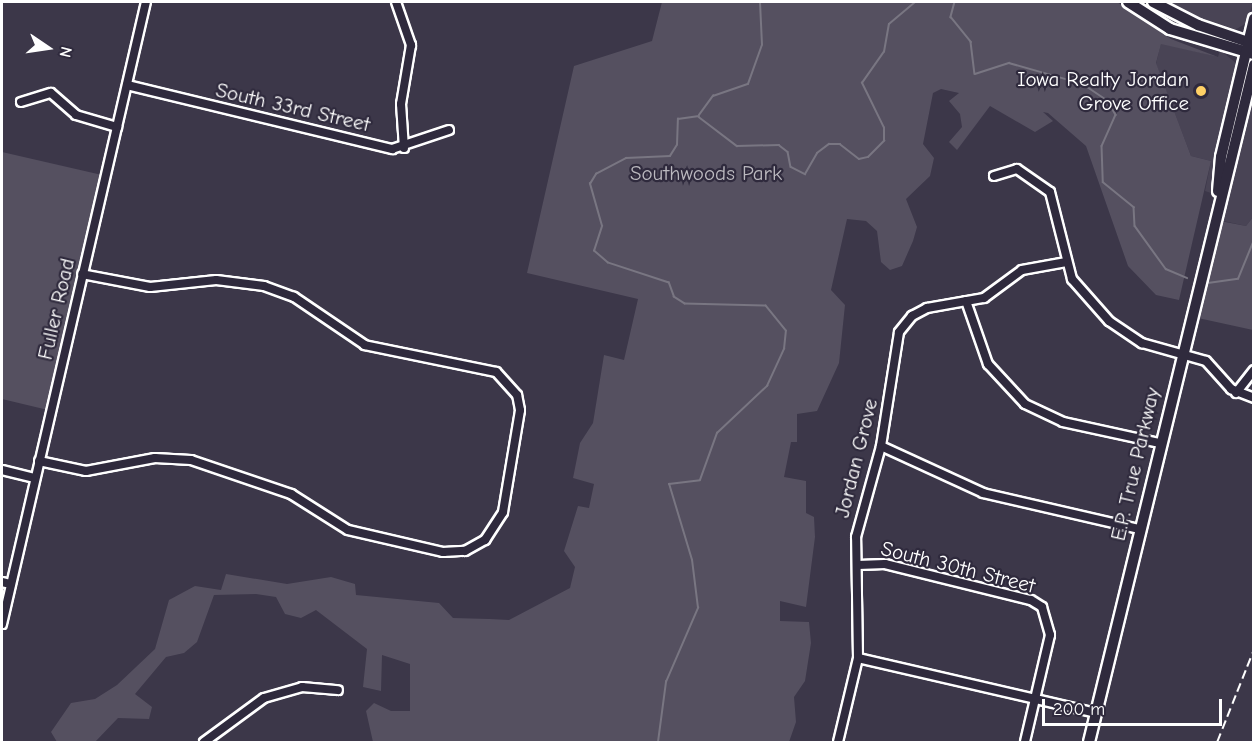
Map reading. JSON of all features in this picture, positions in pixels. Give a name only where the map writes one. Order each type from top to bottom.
[{"type":"main road","points":[[1128,2],[1170,29],[1250,48]]},
{"type":"main road","points":[[1153,2],[1188,21],[1250,48]]},
{"type":"main road","points":[[1218,195],[1221,157],[1250,48],[1254,20]]},
{"type":"main road","points":[[1218,195],[1228,175],[1254,65]]},
{"type":"main road","name":"E.P. True Parkway","points":[[1089,742],[1218,195]]},
{"type":"street","name":"Fuller Road","points":[[2,624],[6,583],[35,478],[146,2]]},
{"type":"street","points":[[396,2],[411,45],[401,104],[404,148],[449,130]]},
{"type":"street","name":"South 33rd Street","points":[[127,86],[404,148]]},
{"type":"street","points":[[21,102],[51,93],[76,115],[117,127]]},
{"type":"street","points":[[994,176],[1017,170],[1050,192],[1059,214],[1066,262],[1081,295],[1109,321],[1142,343],[1181,352],[1206,361],[1236,393],[1254,398]]},
{"type":"street","name":"Jordan Grove","points":[[838,742],[858,658],[856,537],[881,446],[896,341],[904,322],[927,309],[993,294],[1030,267],[1066,262]]},
{"type":"street","points":[[39,461],[86,471],[155,458],[190,460],[291,494],[348,530],[442,552],[469,549],[500,523],[519,425],[516,395],[496,372],[365,345],[294,297],[264,286],[216,280],[150,287],[82,274]]},
{"type":"street","points":[[966,301],[987,364],[1025,404],[1063,422],[1159,443]]},
{"type":"street","points":[[1236,393],[1254,370]]},
{"type":"street","points":[[881,446],[982,493],[1139,529]]},
{"type":"street","points":[[2,470],[35,478]]},
{"type":"street","name":"South 30th Street","points":[[858,565],[885,564],[1019,596],[1046,614],[1050,635],[1035,698]]},
{"type":"street","points":[[858,658],[1096,713]]},
{"type":"street","points":[[204,742],[264,698],[302,687],[338,690]]},
{"type":"street","points":[[1025,742],[1035,698]]},
{"type":"shaded area","points":[[1159,2],[1253,2],[1247,23],[1231,32]]},
{"type":"shaded area","points":[[1161,43],[1218,57],[1220,50],[1236,63],[1211,193],[1205,191],[1211,161],[1191,156],[1156,64]]},
{"type":"shaded area","points":[[1253,80],[1253,217],[1246,226],[1219,220]]},
{"type":"green space","name":"Southwoods Park","points":[[662,2],[1117,2],[1171,39],[1218,57],[1161,44],[1156,63],[1191,156],[1211,161],[1179,300],[1156,295],[1128,266],[1086,146],[1048,113],[1043,112],[1053,121],[1035,132],[990,106],[957,150],[949,142],[962,127],[960,114],[949,101],[959,93],[941,89],[933,93],[923,144],[934,158],[930,176],[906,199],[917,227],[902,266],[890,270],[881,262],[877,231],[866,221],[847,219],[831,290],[845,305],[839,363],[817,411],[797,414],[797,442],[791,442],[784,477],[806,481],[806,513],[814,517],[815,537],[806,607],[780,601],[780,621],[809,622],[811,643],[805,681],[794,697],[796,722],[789,742],[373,742],[366,711],[374,703],[391,711],[410,711],[410,664],[382,655],[381,691],[363,687],[367,649],[316,610],[301,618],[285,614],[276,597],[256,594],[214,595],[197,642],[184,653],[166,657],[135,694],[152,707],[149,719],[118,718],[95,742],[57,742],[51,732],[71,703],[95,699],[117,685],[155,649],[169,600],[195,586],[221,590],[226,574],[287,584],[331,577],[355,584],[356,595],[439,603],[453,618],[509,620],[570,588],[575,567],[564,551],[578,506],[589,508],[594,484],[573,478],[580,443],[593,423],[604,355],[624,360],[638,299],[527,273],[574,66],[652,41]]},
{"type":"green space","points":[[2,152],[102,175],[48,410],[2,399]]},
{"type":"green space","points":[[1253,217],[1253,330],[1198,318],[1220,221],[1246,226]]},
{"type":"waterway","points":[[699,115],[713,96],[748,84],[762,45],[760,2]]},
{"type":"waterway","points":[[699,117],[737,146],[779,145],[788,152],[791,167],[805,174],[817,153],[829,144],[840,144],[859,159],[868,157],[884,141],[884,128],[862,83],[884,52],[889,24],[915,2]]},
{"type":"waterway","points":[[955,2],[951,17],[971,42],[975,74],[1009,63],[1083,84],[1108,101],[1116,115],[1102,146],[1103,182],[1134,207],[1135,226],[1166,269],[1187,278]]},
{"type":"waterway","points":[[658,742],[666,682],[698,608],[692,560],[669,484],[700,480],[717,433],[767,386],[784,349],[786,331],[766,306],[685,304],[674,297],[669,283],[608,263],[594,251],[602,226],[590,184],[596,174],[626,158],[670,156],[677,145],[678,119],[699,116]]},
{"type":"waterway","points":[[1208,283],[1238,279],[1254,240]]},
{"type":"railway","points":[[1217,742],[1254,649]]},
{"type":"place","name":"Iowa Realty Jordan Grove Office","points":[[1201,91]]}]
